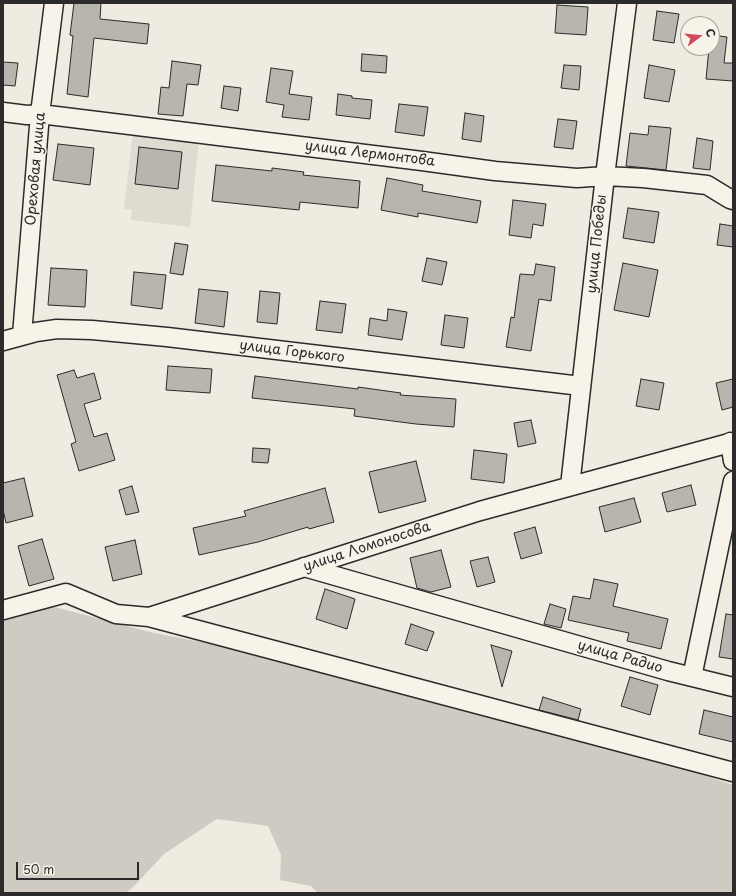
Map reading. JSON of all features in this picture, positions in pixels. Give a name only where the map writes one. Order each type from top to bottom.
[{"type":"street","name":"Ореховая улица","points":[[22,335],[40,114],[54,3]]},
{"type":"street","name":"улица Победы","points":[[570,486],[605,176],[628,3]]},
{"type":"street","name":"улица Лермонтова","points":[[3,112],[28,115],[40,114],[495,171],[577,178],[605,176],[643,178],[707,185],[731,199]]},
{"type":"street","name":"улица Горького","points":[[3,341],[22,335],[57,329],[92,330],[167,337],[582,386]]},
{"type":"street","name":"улица Ломоносова","points":[[3,610],[66,593],[116,614],[149,617],[480,511],[731,442]]},
{"type":"street","points":[[731,442],[733,461]]},
{"type":"street","points":[[692,677],[733,481]]},
{"type":"street","name":"улица Радио","points":[[304,567],[668,671],[733,687]]},
{"type":"street","points":[[149,617],[733,772]]},
{"type":"shaded area","points":[[133,132],[199,140],[190,227],[131,220],[132,210],[124,209]]},
{"type":"shaded area","points":[[20,598],[154,633],[318,664],[605,741],[733,785],[733,893],[318,893],[311,886],[280,880],[281,855],[268,826],[217,819],[164,854],[126,893],[3,893],[3,602]]},
{"type":"building","points":[[74,3],[101,3],[100,19],[149,24],[147,44],[94,38],[88,97],[67,94],[73,36],[70,35]]},
{"type":"building","points":[[557,5],[588,7],[586,35],[555,33]]},
{"type":"building","points":[[657,11],[679,14],[674,43],[653,40]]},
{"type":"building","points":[[720,36],[727,37],[724,63],[733,63],[733,81],[706,79],[708,56],[720,56]]},
{"type":"building","points":[[362,54],[387,56],[386,73],[361,71]]},
{"type":"building","points":[[172,61],[201,65],[198,85],[187,84],[183,116],[158,114],[161,87],[169,88]]},
{"type":"building","points":[[3,62],[18,63],[15,86],[3,85]]},
{"type":"building","points":[[564,65],[581,66],[579,90],[561,88]]},
{"type":"building","points":[[649,65],[675,70],[669,102],[644,98]]},
{"type":"building","points":[[271,68],[293,71],[289,94],[312,97],[309,120],[282,117],[284,105],[266,102]]},
{"type":"building","points":[[224,86],[241,88],[238,111],[221,108]]},
{"type":"building","points":[[338,94],[352,96],[352,98],[372,100],[370,119],[336,115]]},
{"type":"building","points":[[399,104],[428,107],[424,136],[395,132]]},
{"type":"building","points":[[465,113],[484,116],[481,142],[462,139]]},
{"type":"building","points":[[558,119],[577,121],[573,149],[554,147]]},
{"type":"building","points":[[649,126],[671,128],[666,170],[626,166],[630,133],[648,135]]},
{"type":"building","points":[[697,138],[713,141],[710,170],[693,168]]},
{"type":"building","points":[[58,144],[94,148],[90,185],[53,180]]},
{"type":"building","points":[[139,147],[182,152],[178,189],[135,184]]},
{"type":"building","points":[[216,165],[272,171],[272,168],[304,172],[303,175],[360,181],[358,208],[300,202],[299,210],[212,201]]},
{"type":"building","points":[[387,178],[423,185],[422,191],[481,201],[477,223],[418,213],[418,217],[381,210]]},
{"type":"building","points":[[513,200],[546,204],[543,226],[533,224],[531,238],[509,235]]},
{"type":"building","points":[[628,208],[659,212],[654,243],[623,238]]},
{"type":"building","points":[[720,224],[733,226],[733,247],[717,245]]},
{"type":"building","points":[[175,243],[188,245],[183,275],[170,273]]},
{"type":"building","points":[[427,258],[447,262],[442,285],[422,281]]},
{"type":"building","points":[[623,263],[658,270],[649,317],[614,310]]},
{"type":"building","points":[[536,264],[555,267],[551,301],[539,299],[531,351],[506,347],[511,317],[514,318],[520,274],[534,275]]},
{"type":"building","points":[[51,268],[87,270],[85,307],[48,305]]},
{"type":"building","points":[[134,272],[166,275],[162,309],[131,305]]},
{"type":"building","points":[[199,289],[228,292],[224,327],[195,323]]},
{"type":"building","points":[[260,291],[280,293],[277,324],[257,322]]},
{"type":"building","points":[[320,301],[346,304],[342,333],[316,330]]},
{"type":"building","points":[[388,309],[407,312],[402,340],[368,335],[370,318],[387,321]]},
{"type":"building","points":[[445,315],[468,318],[464,348],[441,345]]},
{"type":"building","points":[[168,366],[212,369],[210,393],[166,390]]},
{"type":"building","points":[[74,370],[77,378],[94,373],[101,399],[84,404],[94,437],[107,433],[115,460],[79,471],[71,444],[76,442],[57,375]]},
{"type":"building","points":[[255,376],[358,389],[358,387],[401,393],[400,395],[456,399],[454,427],[354,416],[355,409],[252,398]]},
{"type":"building","points":[[641,379],[664,383],[659,410],[636,406]]},
{"type":"building","points":[[733,379],[733,407],[722,410],[716,383]]},
{"type":"building","points":[[531,420],[536,443],[518,447],[514,423]]},
{"type":"building","points":[[253,448],[270,449],[268,463],[252,462]]},
{"type":"building","points":[[474,450],[507,454],[504,483],[471,479]]},
{"type":"building","points":[[416,461],[426,501],[379,513],[369,472]]},
{"type":"building","points":[[24,478],[33,516],[6,523],[3,510],[3,483]]},
{"type":"building","points":[[691,485],[696,505],[667,512],[662,493]]},
{"type":"building","points":[[132,486],[139,512],[126,515],[119,490]]},
{"type":"building","points":[[325,488],[334,522],[309,529],[308,527],[258,542],[199,555],[193,528],[246,516],[244,511]]},
{"type":"building","points":[[634,498],[641,522],[605,532],[599,507]]},
{"type":"building","points":[[535,527],[542,553],[521,559],[514,533]]},
{"type":"building","points":[[42,539],[54,579],[29,586],[18,546]]},
{"type":"building","points":[[135,540],[142,574],[113,581],[105,547]]},
{"type":"building","points":[[441,550],[451,587],[431,592],[417,588],[410,558]]},
{"type":"building","points":[[488,557],[495,582],[477,587],[470,561]]},
{"type":"building","points":[[594,579],[618,584],[613,606],[668,619],[661,649],[627,641],[629,633],[568,620],[573,596],[590,599]]},
{"type":"building","points":[[325,589],[355,599],[347,629],[316,619]]},
{"type":"building","points":[[550,604],[566,609],[561,628],[544,624]]},
{"type":"building","points":[[726,614],[733,615],[733,659],[719,657]]},
{"type":"building","points":[[411,624],[434,632],[427,651],[405,644]]},
{"type":"building","points":[[491,645],[512,651],[502,687]]},
{"type":"building","points":[[630,677],[658,685],[650,715],[621,706]]},
{"type":"building","points":[[543,697],[581,709],[578,720],[539,710]]},
{"type":"building","points":[[704,710],[733,717],[733,742],[699,734]]}]
